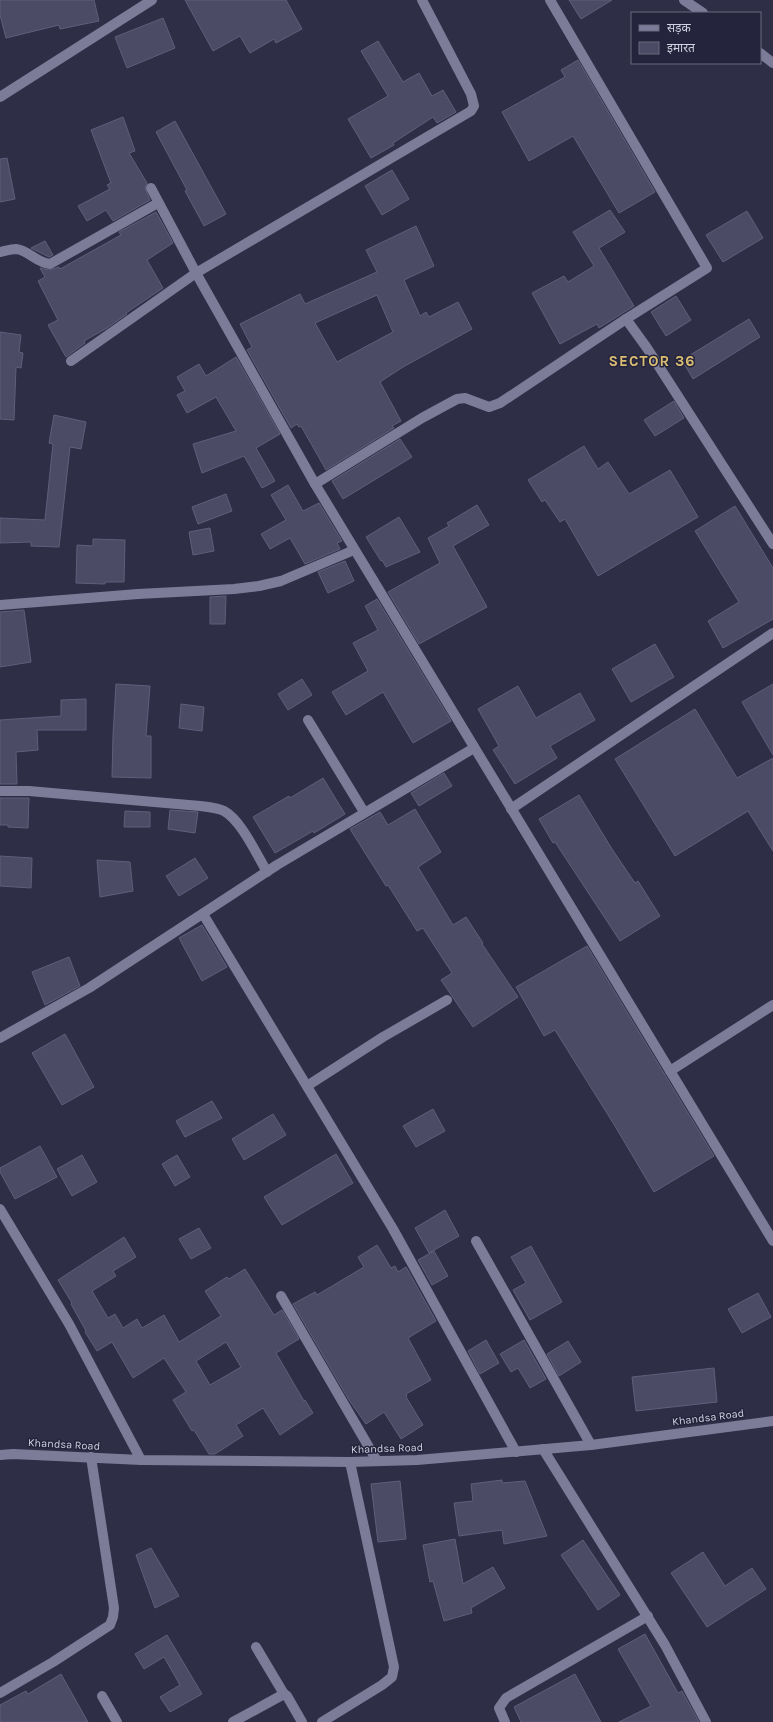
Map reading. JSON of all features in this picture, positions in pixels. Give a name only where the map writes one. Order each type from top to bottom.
[{"type":"street","points":[[0,97],[152,0]]},
{"type":"street","points":[[71,361],[196,273],[473,108],[474,102],[471,94],[422,0]]},
{"type":"street","points":[[315,484],[422,418],[457,399],[465,398],[490,407],[500,403],[707,268],[550,0]]},
{"type":"street","points":[[684,0],[702,12]]},
{"type":"street","points":[[761,54],[773,63]]},
{"type":"street","points":[[151,188],[196,273],[315,484],[773,1241]]},
{"type":"street","points":[[0,252],[16,249],[24,251],[43,264],[50,264],[158,202]]},
{"type":"street","points":[[626,320],[647,348],[773,544]]},
{"type":"street","points":[[0,605],[259,586],[281,581],[354,550]]},
{"type":"street","points":[[511,809],[773,633]]},
{"type":"street","points":[[308,720],[364,812]]},
{"type":"street","points":[[0,1038],[88,988],[267,872],[364,812],[474,748]]},
{"type":"street","points":[[0,791],[29,791],[178,804],[200,806],[224,811],[232,817],[241,828],[267,872]]},
{"type":"street","points":[[203,914],[393,1229],[516,1452]]},
{"type":"street","points":[[307,1086],[384,1037],[447,1000]]},
{"type":"street","points":[[670,1071],[773,1005]]},
{"type":"street","points":[[0,1209],[69,1324],[140,1460]]},
{"type":"street","points":[[476,1241],[591,1445]]},
{"type":"street","points":[[281,1296],[377,1461]]},
{"type":"street","name":"Khandsa Road","points":[[0,1455],[13,1454],[140,1460],[350,1462],[417,1460],[591,1445],[773,1421]]},
{"type":"street","points":[[543,1449],[648,1616],[706,1722]]},
{"type":"street","points":[[0,1693],[53,1662],[110,1625],[114,1608],[91,1458]]},
{"type":"street","points":[[322,1722],[382,1685],[392,1677],[394,1666],[350,1462]]},
{"type":"street","points":[[505,1722],[499,1708],[506,1698],[648,1616]]},
{"type":"street","points":[[256,1647],[302,1722]]},
{"type":"street","points":[[233,1722],[284,1694]]},
{"type":"street","points":[[102,1696],[117,1722]]},
{"type":"building","points":[[0,0],[94,0],[99,21],[60,29],[59,25],[6,38],[0,15]]},
{"type":"building","points":[[185,0],[286,0],[302,29],[276,43],[274,39],[250,53],[240,36],[213,51]]},
{"type":"building","points":[[569,0],[612,0],[581,19]]},
{"type":"building","points":[[163,18],[175,48],[127,68],[115,37]]},
{"type":"building","points":[[378,41],[403,82],[419,73],[432,96],[443,90],[456,112],[437,123],[433,117],[393,143],[394,145],[371,158],[348,119],[388,96],[361,51]]},
{"type":"building","points":[[578,60],[655,192],[619,213],[573,136],[529,161],[502,112],[565,77],[561,70]]},
{"type":"building","points":[[123,117],[135,151],[129,153],[147,183],[145,188],[150,200],[113,221],[106,210],[87,221],[78,206],[110,189],[107,185],[111,183],[91,130]]},
{"type":"building","points":[[175,121],[226,214],[204,226],[185,191],[187,190],[156,132]]},
{"type":"building","points":[[7,158],[15,199],[0,202],[0,159]]},
{"type":"building","points":[[392,170],[409,199],[382,215],[365,186]]},
{"type":"building","points":[[610,210],[625,232],[599,248],[634,306],[599,328],[597,324],[560,344],[532,293],[564,276],[568,282],[594,266],[573,232]]},
{"type":"building","points":[[747,211],[763,238],[723,262],[706,235]]},
{"type":"building","points":[[156,212],[173,243],[147,260],[163,288],[107,328],[84,341],[85,343],[66,357],[48,325],[58,320],[38,281],[45,277],[40,268],[49,270],[59,267],[60,269],[121,235],[119,232]]},
{"type":"building","points":[[416,226],[434,266],[404,280],[420,316],[426,312],[429,317],[458,302],[472,329],[403,367],[380,382],[401,421],[392,426],[394,428],[326,470],[301,426],[299,427],[297,424],[291,428],[247,350],[252,347],[240,324],[300,294],[305,304],[377,272],[366,250]],"holes":[[[377,295],[393,332],[337,362],[315,323]]]},
{"type":"building","points":[[45,241],[53,255],[49,257],[31,248]]},
{"type":"building","points":[[676,296],[691,320],[666,336],[651,312]]},
{"type":"building","points":[[749,319],[760,337],[693,379],[682,360]]},
{"type":"building","points":[[0,332],[21,335],[19,352],[23,353],[21,368],[16,367],[14,420],[0,419]]},
{"type":"building","points":[[236,357],[280,434],[256,448],[275,481],[262,488],[244,456],[202,473],[193,444],[236,431],[216,397],[187,413],[177,395],[185,391],[177,377],[199,364],[206,376]]},
{"type":"building","points":[[674,401],[684,418],[655,436],[644,420]]},
{"type":"building","points":[[54,415],[86,422],[81,449],[70,447],[59,547],[31,546],[31,542],[0,543],[0,518],[45,520],[53,444],[49,443]]},
{"type":"building","points":[[400,439],[412,457],[343,499],[332,481]]},
{"type":"building","points":[[584,446],[598,469],[608,462],[629,494],[670,470],[698,517],[598,576],[565,519],[560,522],[545,500],[542,502],[528,480]]},
{"type":"building","points":[[288,485],[303,511],[319,503],[342,541],[337,543],[340,549],[305,564],[290,538],[270,549],[261,534],[286,520],[271,495]]},
{"type":"building","points":[[226,494],[232,511],[198,524],[192,507]]},
{"type":"building","points":[[477,505],[489,525],[453,546],[487,607],[419,644],[388,592],[440,563],[428,538],[449,526],[447,523]]},
{"type":"building","points":[[735,506],[773,568],[773,619],[723,648],[708,621],[739,602],[695,531]]},
{"type":"building","points":[[399,517],[420,552],[386,567],[366,537]]},
{"type":"building","points":[[210,528],[214,551],[193,555],[189,532]]},
{"type":"building","points":[[93,539],[125,540],[124,582],[105,582],[105,584],[76,583],[77,545],[93,546]]},
{"type":"building","points":[[345,561],[354,581],[328,593],[318,572]]},
{"type":"building","points":[[226,596],[225,624],[210,624],[210,597]]},
{"type":"building","points":[[377,599],[451,721],[413,743],[383,692],[346,715],[332,692],[368,671],[353,643],[378,630],[365,606]]},
{"type":"building","points":[[24,610],[31,662],[0,667],[0,612]]},
{"type":"building","points":[[655,644],[674,677],[631,702],[612,669]]},
{"type":"building","points":[[302,679],[312,695],[288,710],[278,694]]},
{"type":"building","points":[[116,684],[150,686],[146,736],[151,736],[151,778],[112,777]]},
{"type":"building","points":[[773,684],[773,755],[742,702]]},
{"type":"building","points":[[518,686],[536,718],[580,693],[595,720],[550,746],[557,758],[515,784],[493,750],[499,746],[478,709]]},
{"type":"building","points":[[86,699],[86,730],[37,730],[38,750],[16,752],[17,784],[0,784],[0,720],[61,716],[61,700]]},
{"type":"building","points":[[181,704],[204,707],[202,731],[179,728]]},
{"type":"building","points":[[695,709],[737,778],[773,758],[773,851],[748,811],[675,856],[615,759]]},
{"type":"building","points":[[444,773],[452,786],[419,806],[411,793]]},
{"type":"building","points":[[323,778],[345,814],[314,833],[313,831],[275,853],[253,817],[289,796],[290,798]]},
{"type":"building","points":[[579,795],[612,849],[635,883],[638,881],[660,916],[620,941],[555,842],[553,843],[539,819]]},
{"type":"building","points":[[0,798],[29,798],[28,828],[0,825]]},
{"type":"building","points":[[415,809],[441,852],[418,867],[453,925],[466,917],[483,943],[482,944],[518,997],[473,1027],[441,980],[452,973],[423,928],[417,931],[388,885],[386,886],[350,829],[380,812],[388,825]]},
{"type":"building","points":[[170,810],[198,812],[195,833],[168,829]]},
{"type":"building","points":[[125,811],[150,812],[150,827],[124,827]]},
{"type":"building","points":[[0,856],[32,858],[31,888],[0,886]]},
{"type":"building","points":[[195,858],[208,878],[179,896],[166,876]]},
{"type":"building","points":[[97,860],[130,862],[133,891],[100,897]]},
{"type":"building","points":[[202,925],[227,967],[202,981],[179,938]]},
{"type":"building","points":[[587,946],[714,1156],[654,1192],[555,1030],[544,1036],[516,987]]},
{"type":"building","points":[[69,957],[80,986],[45,1005],[32,972]]},
{"type":"building","points":[[65,1034],[94,1087],[62,1105],[32,1053]]},
{"type":"building","points":[[212,1101],[222,1118],[185,1137],[176,1121]]},
{"type":"building","points":[[433,1109],[445,1131],[416,1147],[403,1126]]},
{"type":"building","points":[[273,1114],[286,1135],[244,1160],[232,1139]]},
{"type":"building","points":[[40,1146],[57,1177],[15,1199],[0,1172],[0,1168]]},
{"type":"building","points":[[336,1154],[353,1183],[282,1225],[264,1197]]},
{"type":"building","points":[[82,1155],[97,1182],[72,1196],[57,1169]]},
{"type":"building","points":[[177,1155],[190,1177],[175,1186],[162,1164]]},
{"type":"building","points":[[445,1210],[459,1236],[429,1253],[415,1228]]},
{"type":"building","points":[[199,1228],[211,1248],[191,1259],[179,1239]]},
{"type":"building","points":[[124,1237],[136,1257],[113,1271],[116,1276],[92,1291],[108,1318],[115,1314],[123,1328],[137,1319],[142,1328],[164,1315],[179,1342],[221,1316],[205,1291],[227,1277],[229,1279],[245,1269],[274,1315],[282,1310],[299,1339],[276,1353],[304,1401],[305,1400],[313,1413],[280,1435],[263,1408],[236,1425],[243,1436],[215,1454],[209,1454],[194,1430],[192,1431],[173,1400],[186,1392],[164,1358],[133,1378],[112,1342],[97,1351],[85,1332],[86,1331],[71,1304],[72,1303],[58,1280]],"holes":[[[226,1342],[241,1367],[210,1385],[196,1361]]]},
{"type":"building","points":[[377,1245],[391,1268],[395,1266],[398,1272],[406,1267],[436,1321],[408,1338],[431,1380],[406,1394],[406,1397],[423,1425],[401,1439],[384,1412],[366,1424],[349,1400],[293,1304],[315,1292],[317,1295],[364,1267],[358,1257]]},
{"type":"building","points":[[531,1246],[562,1302],[530,1320],[513,1290],[526,1283],[511,1257]]},
{"type":"building","points":[[434,1251],[448,1276],[432,1285],[418,1260]]},
{"type":"building","points":[[758,1293],[771,1317],[742,1333],[728,1309]]},
{"type":"building","points":[[486,1340],[499,1363],[480,1374],[468,1351]]},
{"type":"building","points":[[524,1340],[546,1379],[530,1388],[518,1368],[511,1372],[500,1354]]},
{"type":"building","points":[[568,1341],[581,1362],[559,1376],[547,1354]]},
{"type":"building","points":[[714,1368],[717,1402],[636,1411],[632,1377]]},
{"type":"building","points":[[502,1480],[502,1483],[525,1481],[547,1536],[504,1544],[502,1530],[459,1536],[454,1503],[473,1501],[471,1484]]},
{"type":"building","points":[[400,1481],[406,1539],[378,1542],[371,1484]]},
{"type":"building","points":[[455,1539],[463,1584],[493,1567],[505,1588],[471,1608],[472,1613],[444,1621],[433,1581],[430,1582],[423,1545]]},
{"type":"building","points":[[583,1540],[620,1595],[598,1610],[561,1555]]},
{"type":"building","points":[[151,1548],[179,1596],[155,1608],[136,1555]]},
{"type":"building","points":[[703,1552],[725,1586],[752,1568],[766,1589],[707,1627],[671,1573]]},
{"type":"building","points":[[645,1634],[678,1693],[682,1691],[699,1722],[619,1722],[651,1706],[618,1649]]},
{"type":"building","points":[[167,1635],[202,1694],[170,1712],[160,1697],[180,1685],[164,1657],[144,1669],[135,1654]]},
{"type":"building","points":[[61,1674],[88,1722],[0,1722],[0,1705],[26,1691],[28,1694]]},
{"type":"building","points":[[575,1674],[601,1722],[521,1722],[514,1707]]},
{"type":"district","name":"SECTOR 36","points":[[652,361]]}]
